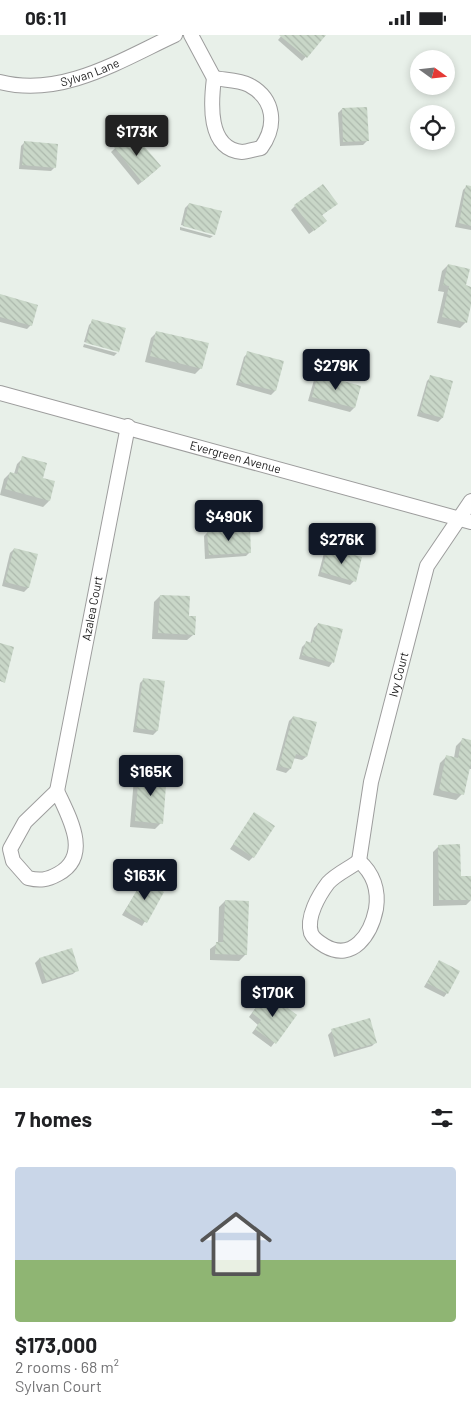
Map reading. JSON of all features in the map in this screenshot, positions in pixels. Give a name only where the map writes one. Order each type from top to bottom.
[{"type":"street","name":"Sylvan Lane","points":[[0,82],[40,86],[77,79],[175,35]]},
{"type":"street","points":[[191,35],[214,78],[211,99],[218,138],[227,147],[242,152],[261,148],[269,137],[272,116],[266,97],[248,84],[214,78]]},
{"type":"street","name":"Evergreen Avenue","points":[[0,393],[128,426],[466,520]]},
{"type":"street","name":"Azalea Court","points":[[57,791],[128,426]]},
{"type":"street","name":"Ivy Court","points":[[360,861],[371,782],[427,566],[466,520],[471,501]]},
{"type":"street","points":[[57,791],[76,833],[73,861],[67,869],[46,880],[28,878],[13,861],[10,849],[25,822],[57,791]]},
{"type":"street","points":[[360,861],[370,870],[377,891],[372,925],[356,947],[340,951],[330,949],[320,943],[311,932],[311,919],[316,902],[330,882],[360,861]]},
{"type":"building","points":[[279,35],[326,35],[307,58]]},
{"type":"building","points":[[367,107],[369,141],[343,142],[342,108]]},
{"type":"building","points":[[132,132],[161,166],[142,182],[114,147]]},
{"type":"building","points":[[24,141],[58,144],[56,168],[22,165]]},
{"type":"building","points":[[323,184],[338,204],[322,215],[327,221],[314,231],[294,205]]},
{"type":"building","points":[[466,185],[471,186],[471,226],[459,223]]},
{"type":"building","points":[[189,203],[222,211],[215,235],[183,226]]},
{"type":"building","points":[[448,264],[470,269],[466,285],[471,287],[471,305],[467,323],[442,317],[449,286],[443,285]]},
{"type":"building","points":[[0,294],[38,305],[32,326],[0,317]]},
{"type":"building","points":[[92,319],[126,328],[119,352],[86,343]]},
{"type":"building","points":[[156,331],[209,343],[202,369],[150,356]]},
{"type":"building","points":[[247,351],[284,361],[276,391],[239,382]]},
{"type":"building","points":[[318,374],[361,386],[355,408],[312,397]]},
{"type":"building","points":[[430,375],[453,381],[443,418],[420,412]]},
{"type":"building","points":[[22,456],[47,463],[43,478],[55,481],[50,501],[5,489],[10,472],[17,474]]},
{"type":"building","points":[[250,528],[251,553],[209,555],[207,531]]},
{"type":"building","points":[[14,548],[38,554],[29,588],[5,582]]},
{"type":"building","points":[[328,548],[362,557],[356,582],[321,572]]},
{"type":"building","points":[[160,595],[190,596],[189,616],[196,616],[195,635],[158,633]]},
{"type":"building","points":[[318,623],[343,629],[334,663],[302,655],[306,641],[312,643]]},
{"type":"building","points":[[0,643],[14,647],[5,683],[0,681]]},
{"type":"building","points":[[143,678],[165,681],[158,731],[136,728]]},
{"type":"building","points":[[293,716],[317,722],[307,757],[296,754],[291,769],[279,766]]},
{"type":"building","points":[[462,738],[471,740],[471,763],[464,795],[439,790],[446,755],[458,758]]},
{"type":"building","points":[[139,771],[167,773],[163,824],[135,821]]},
{"type":"building","points":[[254,812],[275,826],[254,858],[233,844]]},
{"type":"building","points":[[460,844],[461,876],[471,876],[471,900],[439,900],[438,845]]},
{"type":"building","points":[[143,879],[164,892],[147,923],[125,911]]},
{"type":"building","points":[[225,900],[249,901],[247,955],[215,954],[216,942],[223,942]]},
{"type":"building","points":[[72,948],[79,971],[46,981],[39,958]]},
{"type":"building","points":[[439,960],[460,971],[448,994],[427,983]]},
{"type":"building","points":[[267,992],[297,1015],[276,1044],[255,1029],[261,1020],[252,1013]]},
{"type":"building","points":[[370,1018],[377,1043],[338,1054],[331,1029]]}]
